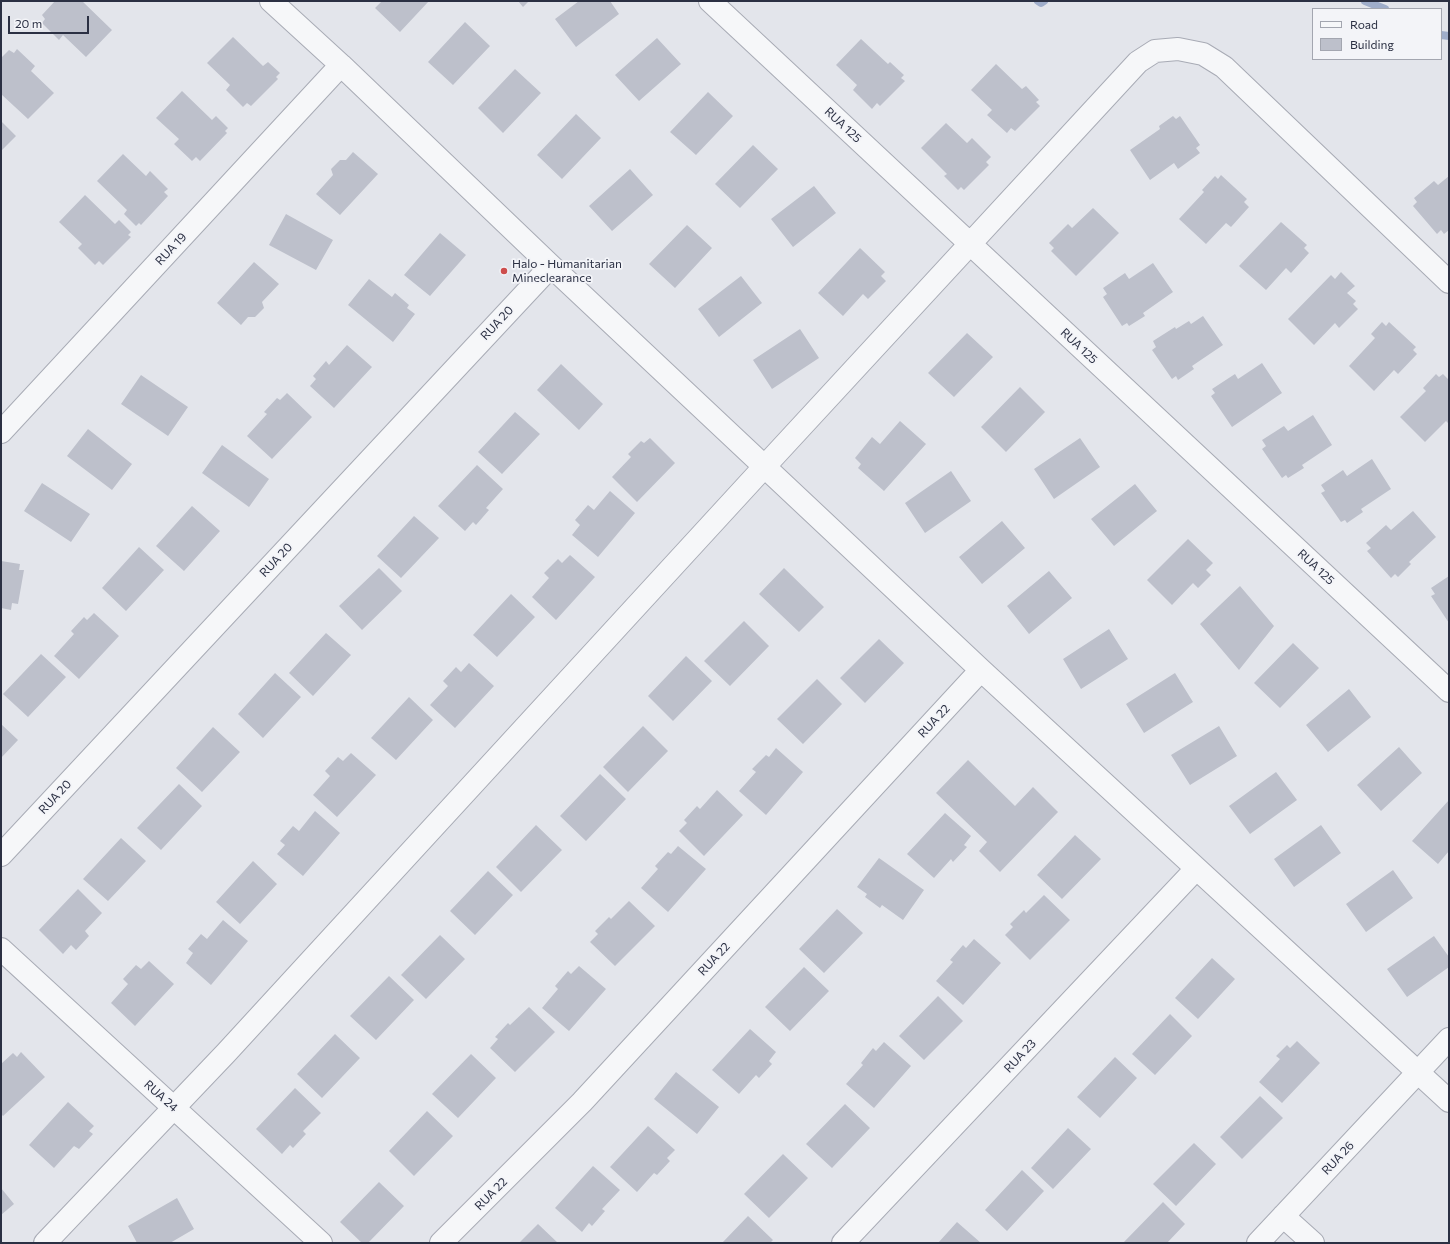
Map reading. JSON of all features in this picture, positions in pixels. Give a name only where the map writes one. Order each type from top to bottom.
[{"type":"street","points":[[271,1],[341,65],[551,266],[982,670],[1449,1101]]},
{"type":"street","name":"RUA 125","points":[[710,1],[1449,691]]},
{"type":"street","points":[[45,1243],[226,1053],[1138,62],[1155,51],[1178,49],[1203,54],[1224,67],[1449,282]]},
{"type":"street","name":"RUA 19","points":[[1,432],[341,65]]},
{"type":"street","name":"RUA 20","points":[[1,855],[551,266]]},
{"type":"street","name":"RUA 22","points":[[441,1243],[582,1102],[982,670]]},
{"type":"street","name":"RUA 23","points":[[843,1243],[1196,868]]},
{"type":"street","name":"RUA 24","points":[[1,949],[321,1243]]},
{"type":"street","name":"RUA 26","points":[[1258,1243],[1449,1039]]},
{"type":"street","points":[[1283,1216],[1313,1243]]},
{"type":"building","points":[[55,1],[82,1],[112,30],[86,57],[63,35],[59,40],[42,23],[45,19],[42,15]]},
{"type":"building","points":[[382,1],[429,1],[400,32],[375,8]]},
{"type":"building","points":[[518,1],[529,1],[523,7]]},
{"type":"building","points":[[579,1],[610,1],[619,14],[576,47],[555,19]]},
{"type":"building","points":[[465,22],[490,46],[453,85],[428,62]]},
{"type":"building","points":[[233,37],[263,66],[268,62],[280,73],[276,77],[278,79],[251,106],[247,103],[243,107],[226,90],[230,85],[207,63]]},
{"type":"building","points":[[657,38],[681,64],[639,101],[615,75]]},
{"type":"building","points":[[861,39],[888,64],[890,62],[904,75],[901,78],[905,81],[880,106],[877,103],[872,109],[853,90],[857,85],[836,65]]},
{"type":"building","points":[[17,49],[35,66],[31,71],[54,93],[28,119],[1,94],[1,58],[9,50],[14,53]]},
{"type":"building","points":[[996,64],[1022,89],[1026,86],[1039,100],[1036,102],[1040,106],[1015,131],[1011,128],[1007,133],[987,115],[992,110],[971,90]]},
{"type":"building","points":[[515,69],[541,93],[503,133],[478,108]]},
{"type":"building","points":[[182,91],[212,120],[216,116],[228,128],[225,131],[227,133],[200,161],[196,157],[192,161],[174,144],[179,139],[156,118]]},
{"type":"building","points":[[708,92],[733,116],[696,155],[670,132]]},
{"type":"building","points":[[576,114],[601,138],[562,179],[537,155]]},
{"type":"building","points":[[1173,116],[1176,119],[1180,116],[1200,145],[1196,148],[1200,153],[1178,169],[1174,163],[1150,180],[1130,150],[1160,129],[1159,126]]},
{"type":"building","points":[[1,121],[16,136],[1,151]]},
{"type":"building","points":[[946,123],[967,143],[972,138],[991,157],[986,162],[989,165],[964,190],[961,187],[958,190],[944,176],[947,174],[921,148]]},
{"type":"building","points":[[753,145],[778,169],[740,208],[715,184]]},
{"type":"building","points":[[353,152],[378,174],[340,215],[316,194],[333,175],[331,169],[340,160],[346,160]]},
{"type":"building","points":[[123,154],[146,176],[150,171],[168,189],[164,192],[168,196],[141,225],[139,223],[136,226],[124,214],[127,210],[97,181]]},
{"type":"building","points":[[630,169],[653,195],[612,231],[589,206]]},
{"type":"building","points":[[1221,175],[1247,199],[1244,202],[1249,207],[1231,227],[1226,223],[1206,244],[1179,219],[1204,192],[1202,190],[1215,176],[1218,179]]},
{"type":"building","points":[[1449,176],[1449,230],[1444,234],[1441,230],[1437,234],[1413,206],[1417,202],[1414,198],[1434,181],[1438,185]]},
{"type":"building","points":[[814,186],[836,213],[793,247],[771,219]]},
{"type":"building","points":[[85,195],[115,224],[119,220],[131,232],[128,235],[131,237],[103,265],[99,261],[95,265],[78,248],[82,244],[59,222]]},
{"type":"building","points":[[1093,208],[1119,233],[1076,276],[1051,251],[1054,248],[1049,243],[1068,224],[1072,228]]},
{"type":"building","points":[[286,214],[333,240],[316,270],[269,245]]},
{"type":"building","points":[[1281,222],[1307,245],[1304,248],[1309,253],[1291,273],[1286,268],[1266,290],[1239,266]]},
{"type":"building","points":[[687,225],[712,248],[675,288],[649,264]]},
{"type":"building","points":[[440,233],[466,255],[430,296],[404,275]]},
{"type":"building","points":[[860,248],[885,272],[881,276],[886,281],[868,299],[863,294],[843,316],[818,293]]},
{"type":"building","points":[[254,262],[279,284],[262,302],[264,308],[255,317],[248,317],[241,325],[217,303]]},
{"type":"building","points":[[1153,263],[1173,292],[1143,313],[1145,316],[1129,326],[1127,323],[1122,326],[1103,297],[1107,294],[1103,288],[1125,273],[1129,279]]},
{"type":"building","points":[[1341,272],[1355,286],[1347,293],[1356,301],[1353,304],[1358,309],[1339,328],[1335,323],[1314,345],[1288,319],[1331,275],[1335,279]]},
{"type":"building","points":[[741,276],[762,303],[719,337],[698,309]]},
{"type":"building","points":[[369,279],[392,297],[395,293],[409,305],[407,308],[415,314],[393,342],[348,305]]},
{"type":"building","points":[[1203,316],[1223,345],[1192,366],[1194,369],[1178,380],[1176,376],[1172,379],[1152,350],[1156,347],[1153,341],[1175,327],[1176,329],[1189,321],[1191,324]]},
{"type":"building","points":[[1382,322],[1386,326],[1389,322],[1416,347],[1413,350],[1417,354],[1398,374],[1394,370],[1374,391],[1349,366],[1375,338],[1371,334]]},
{"type":"building","points":[[800,329],[819,358],[772,389],[753,360]]},
{"type":"building","points":[[967,333],[993,357],[954,397],[928,373]]},
{"type":"building","points":[[347,345],[372,367],[334,408],[310,386],[316,379],[313,376],[326,361],[329,365]]},
{"type":"building","points":[[1262,363],[1282,393],[1232,427],[1211,396],[1215,393],[1212,389],[1235,374],[1238,379]]},
{"type":"building","points":[[561,364],[603,404],[579,430],[537,390]]},
{"type":"building","points":[[1436,374],[1439,377],[1443,374],[1449,380],[1449,424],[1446,421],[1425,442],[1400,417],[1426,391],[1423,388]]},
{"type":"building","points":[[141,375],[188,407],[168,436],[121,404]]},
{"type":"building","points":[[1020,387],[1045,412],[1006,452],[981,427]]},
{"type":"building","points":[[287,393],[312,417],[272,459],[247,436],[267,414],[264,412],[277,398],[280,400]]},
{"type":"building","points":[[515,412],[540,434],[502,474],[478,452]]},
{"type":"building","points":[[1313,415],[1332,445],[1302,465],[1304,468],[1288,478],[1286,475],[1282,478],[1262,449],[1266,446],[1262,440],[1284,426],[1288,431]]},
{"type":"building","points":[[900,421],[926,444],[884,491],[858,468],[861,464],[855,458],[872,437],[880,444]]},
{"type":"building","points":[[88,429],[132,464],[112,490],[67,456]]},
{"type":"building","points":[[650,438],[675,463],[637,502],[612,477],[631,457],[628,454],[641,441],[644,443]]},
{"type":"building","points":[[1080,438],[1100,467],[1054,499],[1034,469]]},
{"type":"building","points":[[222,445],[269,479],[249,507],[202,473]]},
{"type":"building","points":[[1372,459],[1391,489],[1361,509],[1363,512],[1347,523],[1345,520],[1341,522],[1321,493],[1325,491],[1321,485],[1343,470],[1347,476]]},
{"type":"building","points":[[477,465],[503,489],[486,508],[489,510],[476,525],[473,522],[465,531],[438,506]]},
{"type":"building","points":[[951,471],[971,501],[925,533],[905,503]]},
{"type":"building","points":[[42,483],[90,514],[71,542],[24,511]]},
{"type":"building","points":[[1135,484],[1157,511],[1114,546],[1091,519]]},
{"type":"building","points":[[610,491],[635,513],[598,557],[572,535],[580,525],[575,520],[588,505],[594,510]]},
{"type":"building","points":[[192,506],[220,531],[184,571],[156,546]]},
{"type":"building","points":[[1413,511],[1436,537],[1409,562],[1411,564],[1398,577],[1395,574],[1391,578],[1367,551],[1371,548],[1366,543],[1386,525],[1391,530]]},
{"type":"building","points":[[414,516],[439,538],[401,578],[377,556]]},
{"type":"building","points":[[1002,521],[1025,548],[982,584],[959,557]]},
{"type":"building","points":[[1188,539],[1213,563],[1206,570],[1211,575],[1198,588],[1193,583],[1172,605],[1147,580]]},
{"type":"building","points":[[139,547],[164,570],[126,611],[102,588]]},
{"type":"building","points":[[570,555],[595,577],[556,620],[532,597],[549,578],[544,573],[558,559],[562,563]]},
{"type":"building","points":[[1,561],[20,564],[19,570],[24,570],[18,604],[12,603],[11,610],[1,608]]},
{"type":"building","points":[[379,568],[402,591],[362,630],[339,606]]},
{"type":"building","points":[[784,568],[824,607],[799,632],[759,594]]},
{"type":"building","points":[[1049,571],[1072,598],[1029,634],[1007,606]]},
{"type":"building","points":[[1449,576],[1449,623],[1431,596],[1435,594],[1431,588]]},
{"type":"building","points":[[1240,586],[1274,626],[1239,670],[1200,624]]},
{"type":"building","points":[[511,594],[535,617],[497,657],[473,635]]},
{"type":"building","points":[[94,613],[119,636],[79,679],[54,656],[74,634],[71,631],[84,617],[87,620]]},
{"type":"building","points":[[744,621],[769,646],[730,686],[704,661]]},
{"type":"building","points":[[1109,629],[1128,659],[1081,689],[1063,659]]},
{"type":"building","points":[[326,633],[351,655],[313,696],[289,673]]},
{"type":"building","points":[[879,639],[904,663],[865,703],[840,678]]},
{"type":"building","points":[[1293,643],[1319,668],[1280,708],[1254,683]]},
{"type":"building","points":[[41,654],[66,677],[28,717],[3,694]]},
{"type":"building","points":[[686,656],[712,681],[673,721],[648,696]]},
{"type":"building","points":[[469,663],[494,686],[455,728],[430,705],[448,686],[443,681],[456,667],[461,672]]},
{"type":"building","points":[[275,673],[301,697],[263,738],[238,714]]},
{"type":"building","points":[[1175,673],[1193,702],[1144,733],[1126,704]]},
{"type":"building","points":[[817,679],[842,704],[803,744],[777,719]]},
{"type":"building","points":[[1349,689],[1371,717],[1328,752],[1306,725]]},
{"type":"building","points":[[409,697],[433,720],[396,760],[371,738]]},
{"type":"building","points":[[1,724],[18,740],[1,758]]},
{"type":"building","points":[[643,726],[668,751],[628,792],[603,767]]},
{"type":"building","points":[[1219,726],[1237,756],[1190,785],[1171,755]]},
{"type":"building","points":[[213,727],[240,752],[202,792],[176,768]]},
{"type":"building","points":[[1399,747],[1422,773],[1381,811],[1357,785]]},
{"type":"building","points":[[776,748],[803,772],[766,815],[739,791],[756,772],[752,769],[766,755],[769,757]]},
{"type":"building","points":[[351,753],[376,775],[337,817],[313,795],[330,776],[325,771],[338,757],[343,761]]},
{"type":"building","points":[[968,760],[1015,806],[1033,787],[1058,812],[1000,872],[979,851],[987,842],[936,793]]},
{"type":"building","points":[[1276,772],[1297,800],[1250,834],[1229,806]]},
{"type":"building","points":[[600,774],[626,799],[586,841],[560,816]]},
{"type":"building","points":[[179,784],[202,806],[161,850],[137,828]]},
{"type":"building","points":[[717,790],[743,815],[704,856],[679,831],[687,823],[684,820],[697,806],[700,809]]},
{"type":"building","points":[[1449,800],[1449,851],[1438,864],[1412,841]]},
{"type":"building","points":[[315,811],[340,833],[303,876],[277,854],[285,845],[280,841],[293,826],[299,831]]},
{"type":"building","points":[[945,813],[971,836],[964,845],[967,847],[953,862],[951,859],[934,878],[907,854]]},
{"type":"building","points":[[536,825],[562,850],[521,892],[496,867]]},
{"type":"building","points":[[1321,825],[1341,853],[1294,887],[1274,859]]},
{"type":"building","points":[[1075,835],[1101,859],[1062,899],[1037,875]]},
{"type":"building","points":[[121,838],[146,861],[108,901],[83,879]]},
{"type":"building","points":[[678,846],[706,869],[668,912],[641,888],[658,869],[655,866],[668,852],[671,854]]},
{"type":"building","points":[[879,858],[924,890],[903,920],[882,905],[880,908],[865,897],[867,894],[857,887]]},
{"type":"building","points":[[253,861],[277,884],[240,924],[216,902]]},
{"type":"building","points":[[1393,870],[1413,898],[1366,932],[1346,904]]},
{"type":"building","points":[[488,871],[513,895],[475,935],[450,911]]},
{"type":"building","points":[[78,889],[102,913],[85,931],[89,936],[76,950],[71,945],[63,954],[39,930]]},
{"type":"building","points":[[1044,895],[1070,920],[1030,960],[1005,935],[1013,927],[1010,924],[1024,910],[1026,913]]},
{"type":"building","points":[[629,901],[655,926],[615,966],[590,942],[598,934],[595,931],[609,917],[611,919]]},
{"type":"building","points":[[837,909],[863,933],[824,973],[799,949]]},
{"type":"building","points":[[223,920],[248,941],[211,985],[186,963],[193,953],[188,949],[201,934],[207,939]]},
{"type":"building","points":[[440,935],[465,959],[426,999],[401,975]]},
{"type":"building","points":[[1434,936],[1449,957],[1449,967],[1407,997],[1387,969]]},
{"type":"building","points":[[974,939],[1001,963],[963,1005],[936,981],[953,962],[950,960],[963,945],[966,948]]},
{"type":"building","points":[[1212,958],[1235,979],[1198,1019],[1175,998]]},
{"type":"building","points":[[149,961],[174,984],[135,1026],[111,1003],[128,984],[123,979],[136,965],[141,969]]},
{"type":"building","points":[[579,966],[606,989],[569,1031],[542,1008],[558,989],[555,986],[568,971],[571,974]]},
{"type":"building","points":[[804,967],[829,991],[790,1031],[765,1007]]},
{"type":"building","points":[[389,976],[414,1000],[376,1040],[350,1016]]},
{"type":"building","points":[[938,996],[963,1021],[924,1060],[899,1036]]},
{"type":"building","points":[[529,1007],[555,1032],[515,1072],[490,1048],[498,1039],[495,1037],[508,1023],[510,1025]]},
{"type":"building","points":[[1170,1014],[1192,1036],[1155,1075],[1132,1054]]},
{"type":"building","points":[[750,1029],[776,1052],[769,1061],[772,1064],[759,1078],[756,1075],[739,1094],[712,1070]]},
{"type":"building","points":[[335,1034],[360,1058],[322,1098],[297,1074]]},
{"type":"building","points":[[1297,1041],[1320,1063],[1282,1103],[1259,1082],[1280,1059],[1276,1056],[1287,1045],[1290,1048]]},
{"type":"building","points":[[884,1042],[911,1066],[874,1108],[846,1084],[863,1065],[861,1063],[873,1048],[876,1051]]},
{"type":"building","points":[[21,1052],[45,1077],[3,1116],[1,1114],[1,1064],[13,1053],[17,1057]]},
{"type":"building","points":[[471,1054],[496,1078],[458,1118],[432,1094]]},
{"type":"building","points":[[1115,1057],[1137,1078],[1100,1118],[1077,1097]]},
{"type":"building","points":[[676,1072],[719,1107],[697,1134],[654,1099]]},
{"type":"building","points":[[295,1088],[321,1113],[303,1131],[306,1134],[293,1148],[290,1145],[282,1154],[256,1129]]},
{"type":"building","points":[[1260,1096],[1283,1118],[1242,1159],[1220,1137]]},
{"type":"building","points":[[68,1102],[94,1126],[89,1131],[93,1134],[79,1149],[74,1146],[54,1168],[29,1145]]},
{"type":"building","points":[[845,1104],[870,1128],[832,1168],[806,1144]]},
{"type":"building","points":[[427,1111],[453,1136],[414,1176],[389,1151]]},
{"type":"building","points":[[648,1126],[675,1150],[667,1158],[670,1161],[657,1175],[654,1173],[637,1192],[610,1167]]},
{"type":"building","points":[[1068,1128],[1091,1149],[1053,1189],[1031,1168]]},
{"type":"building","points":[[1194,1143],[1216,1164],[1176,1206],[1153,1184]]},
{"type":"building","points":[[783,1154],[808,1178],[769,1218],[744,1194]]},
{"type":"building","points":[[593,1166],[620,1190],[602,1209],[605,1211],[592,1226],[589,1223],[582,1232],[555,1208]]},
{"type":"building","points":[[1022,1170],[1044,1191],[1007,1231],[985,1210]]},
{"type":"building","points":[[379,1182],[404,1206],[368,1243],[362,1243],[340,1222]]},
{"type":"building","points":[[1,1188],[14,1204],[1,1215]]},
{"type":"building","points":[[177,1198],[194,1229],[170,1243],[137,1243],[128,1226]]},
{"type":"building","points":[[1163,1202],[1185,1224],[1167,1243],[1123,1243]]},
{"type":"building","points":[[748,1216],[773,1240],[770,1243],[722,1243]]},
{"type":"building","points":[[957,1222],[981,1243],[938,1243]]},
{"type":"building","points":[[538,1224],[558,1243],[519,1243]]},
{"type":"waterway","points":[[1038,1],[1041,3],[1044,1]]},
{"type":"waterway","points":[[1365,1],[1382,8]]},
{"type":"waterway","points":[[1442,35],[1449,36]]},
{"type":"place","name":"Halo - Humanitarian Mineclearance","points":[[504,271]]}]
